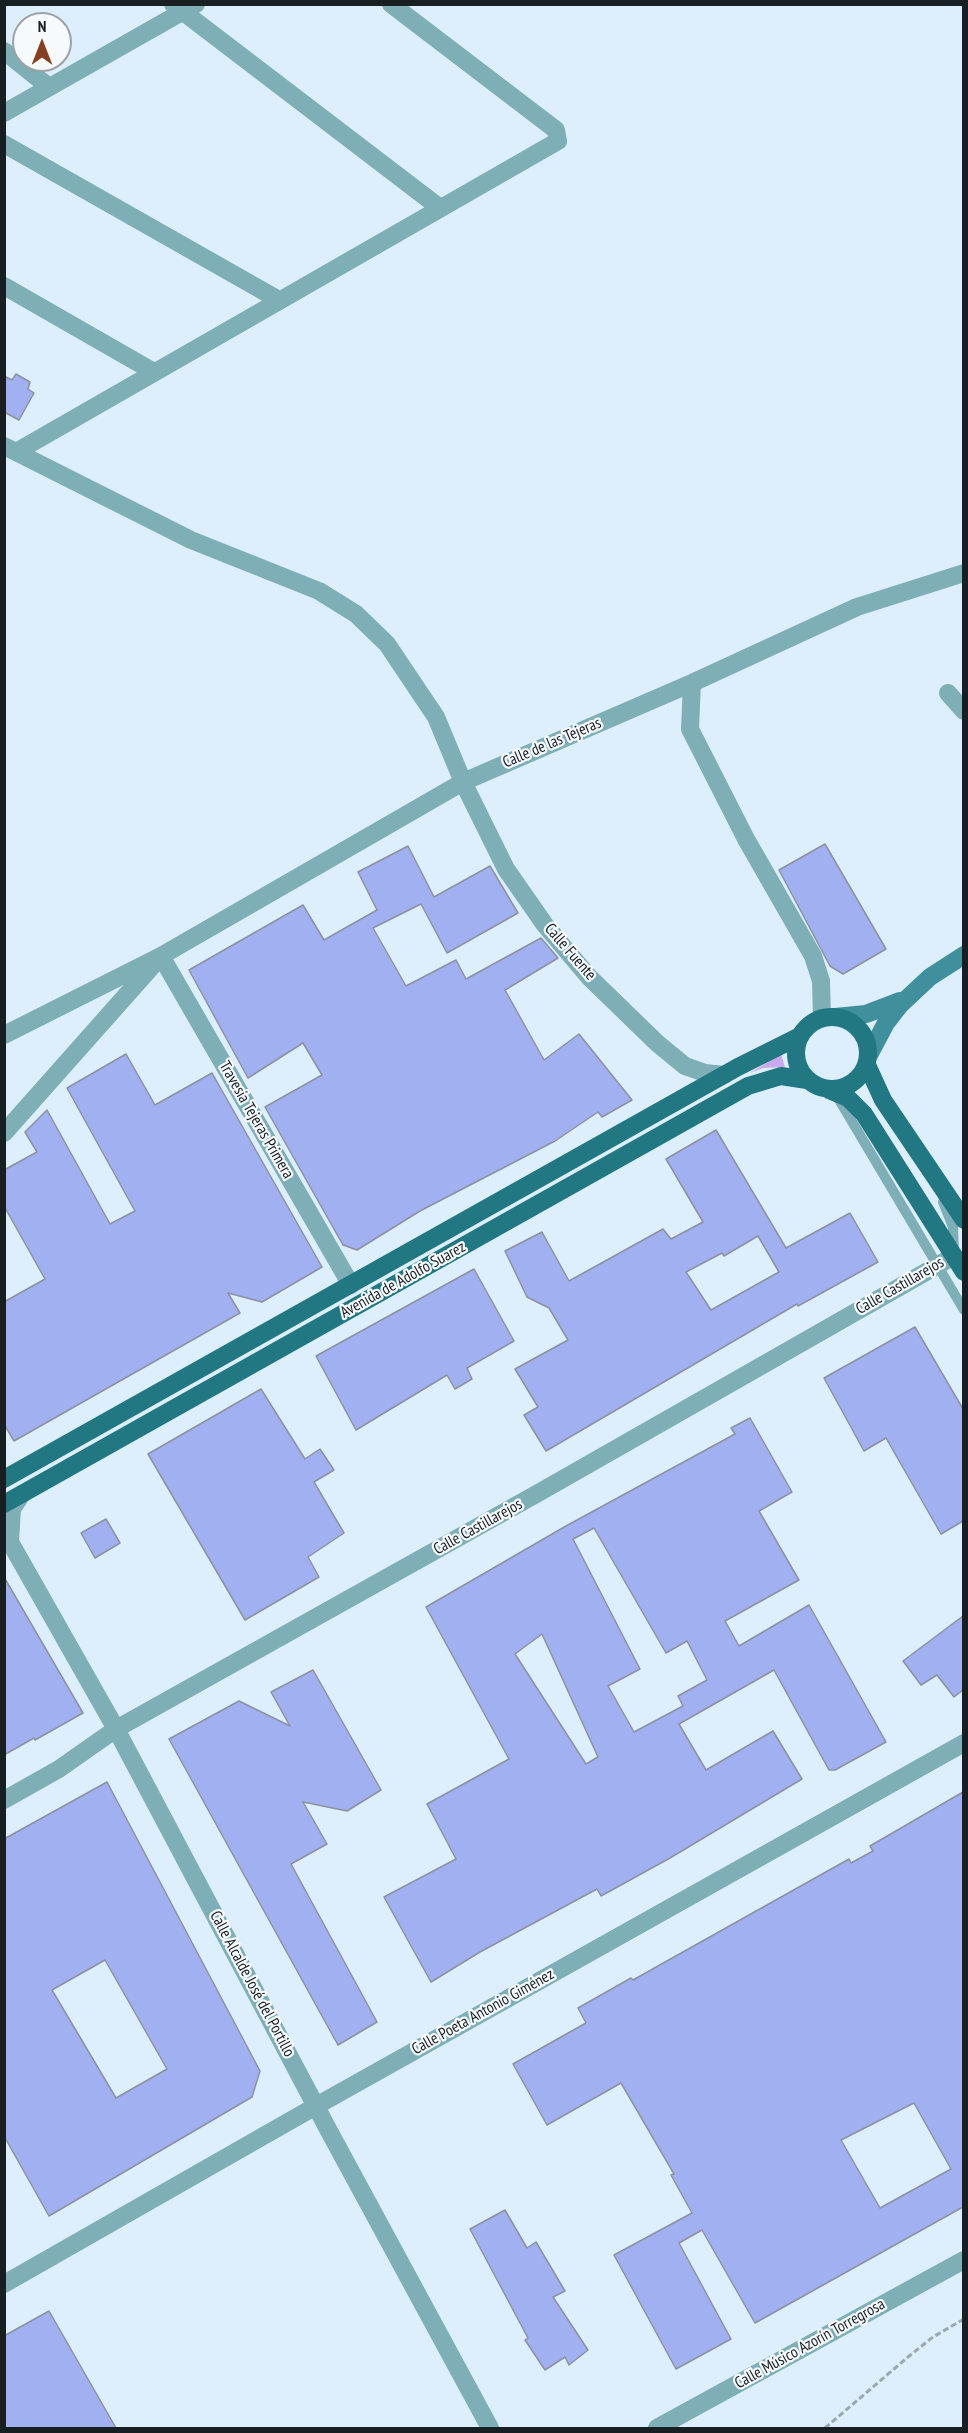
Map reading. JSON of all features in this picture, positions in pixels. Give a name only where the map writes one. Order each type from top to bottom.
[{"type":"main road","points":[[829,1090],[848,1086],[856,1081],[886,1023],[911,993],[930,976],[963,956]]},
{"type":"main road","points":[[911,993],[877,1011],[829,1017],[813,1022],[800,1036],[796,1047],[796,1059],[807,1080],[848,1098],[858,1107],[959,1255],[963,1272]]},
{"type":"main road","points":[[829,1017],[846,1019],[863,1034],[868,1043],[868,1060],[883,1100],[963,1220]]},
{"type":"main road","name":"Avenida de Adolfo Suarez","points":[[4,1479],[724,1075],[800,1036]]},
{"type":"main road","name":"Avenida de Adolfo Suarez","points":[[4,1503],[748,1086],[780,1076],[807,1080]]},
{"type":"street","points":[[10,449],[154,372],[558,141],[556,130],[392,4]]},
{"type":"street","points":[[4,113],[184,7],[440,208]]},
{"type":"street","points":[[4,51],[49,87]]},
{"type":"street","points":[[4,144],[279,300]]},
{"type":"street","points":[[4,286],[154,372]]},
{"type":"street","name":"Calle Fuente","points":[[10,449],[191,540],[319,591],[356,614],[387,644],[436,717],[463,782],[506,869],[545,924],[589,976],[657,1043],[685,1066],[705,1073],[724,1075]]},
{"type":"street","name":"Calle de las Tejeras","points":[[4,1035],[161,956],[463,782],[857,607],[963,573]]},
{"type":"street","points":[[692,682],[690,729],[746,839],[813,956],[829,1017]]},
{"type":"street","points":[[948,693],[963,711]]},
{"type":"street","points":[[4,1133],[161,956]]},
{"type":"street","name":"Travesía Tejeras Primera","points":[[161,956],[351,1285]]},
{"type":"street","name":"Calle Castillarejos","points":[[4,1800],[59,1769],[116,1729],[540,1492],[936,1265],[959,1255]]},
{"type":"street","points":[[7,1540],[12,1509],[22,1494]]},
{"type":"street","name":"Calle Alcalde José del Portillo","points":[[7,1540],[116,1729],[490,2428]]},
{"type":"street","name":"Calle Poeta Antonio Giménez","points":[[4,2284],[963,1743]]},
{"type":"street","name":"Calle Músico Azorín Torregrosa","points":[[657,2428],[963,2260]]},
{"type":"lane","points":[[829,1090],[843,1104],[963,1311]]},
{"type":"lane","points":[[883,1100],[948,1211],[954,1227],[959,1255]]},
{"type":"lane","points":[[946,1193],[963,1208]]},
{"type":"path","points":[[825,2428],[933,2337],[963,2319]]},
{"type":"shaded area","points":[[781,1054],[785,1067],[763,1068],[750,1073]]},
{"type":"building","points":[[16,374],[30,382],[28,389],[34,393],[19,420],[4,412],[4,376],[12,380]]},
{"type":"building","points":[[825,844],[886,949],[843,974],[830,966],[779,870]]},
{"type":"building","points":[[408,846],[434,897],[490,866],[518,913],[447,953],[421,904],[373,928],[406,986],[456,960],[466,979],[541,938],[558,958],[505,990],[544,1060],[579,1034],[632,1100],[602,1117],[598,1112],[555,1141],[420,1211],[357,1250],[343,1245],[265,1107],[322,1075],[303,1043],[248,1078],[189,970],[303,905],[324,940],[377,910],[358,872]]},
{"type":"building","points":[[126,1054],[155,1105],[212,1073],[322,1267],[262,1302],[228,1293],[240,1313],[14,1441],[4,1424],[4,1302],[45,1279],[4,1206],[4,1170],[37,1152],[25,1132],[47,1110],[110,1224],[135,1211],[67,1088]]},
{"type":"building","points":[[716,1130],[786,1248],[850,1213],[878,1262],[798,1306],[797,1304],[546,1451],[524,1415],[538,1407],[515,1369],[568,1340],[549,1308],[527,1297],[505,1251],[542,1232],[569,1281],[663,1229],[671,1239],[703,1222],[666,1159]],"holes":[[[758,1236],[779,1272],[711,1310],[686,1272],[722,1253],[724,1256]]]},
{"type":"building","points":[[474,1269],[514,1341],[467,1368],[472,1379],[455,1389],[447,1375],[356,1430],[316,1356]]},
{"type":"building","points":[[915,1327],[963,1409],[963,1521],[941,1534],[886,1438],[864,1451],[824,1378]]},
{"type":"building","points":[[261,1389],[305,1459],[320,1449],[334,1470],[314,1482],[344,1533],[308,1557],[319,1577],[245,1620],[148,1454]]},
{"type":"building","points":[[750,1418],[792,1492],[759,1511],[799,1580],[725,1621],[739,1646],[809,1605],[886,1742],[835,1770],[829,1770],[774,1670],[679,1724],[706,1770],[773,1731],[802,1779],[670,1858],[601,1896],[597,1889],[480,1952],[431,1982],[384,1897],[456,1859],[427,1804],[509,1759],[426,1607],[566,1526],[735,1434],[731,1428]],"holes":[[[594,1528],[666,1653],[687,1641],[707,1680],[678,1696],[683,1706],[634,1732],[608,1686],[640,1669],[573,1539]],[[542,1634],[598,1757],[586,1764],[515,1654]]]},
{"type":"building","points":[[106,1519],[120,1543],[95,1558],[81,1533]]},
{"type":"building","points":[[4,1577],[83,1713],[4,1755]]},
{"type":"building","points":[[963,1616],[963,1690],[954,1697],[937,1675],[921,1685],[903,1661]]},
{"type":"building","points":[[313,1670],[381,1790],[347,1811],[303,1802],[327,1844],[291,1864],[377,2022],[338,2045],[169,1739],[239,1701],[290,1726],[271,1692]]},
{"type":"building","points":[[107,1782],[260,2071],[252,2097],[49,2216],[4,2136],[4,1839]],"holes":[[[105,1960],[167,2069],[116,2098],[52,1990]]]},
{"type":"building","points":[[963,1792],[963,2207],[755,2323],[702,2230],[679,2243],[731,2339],[676,2369],[614,2255],[692,2213],[671,2175],[674,2174],[621,2083],[547,2125],[513,2064],[586,2023],[578,2008],[631,1978],[633,1980],[849,1859],[851,1863],[873,1851],[870,1846]],"holes":[[[914,2103],[951,2169],[880,2208],[841,2140]]]},
{"type":"building","points":[[505,2210],[527,2248],[536,2242],[565,2291],[553,2297],[588,2350],[569,2365],[565,2357],[545,2370],[525,2340],[528,2338],[470,2229]]},
{"type":"building","points":[[49,2311],[116,2428],[4,2428],[4,2336]]}]
